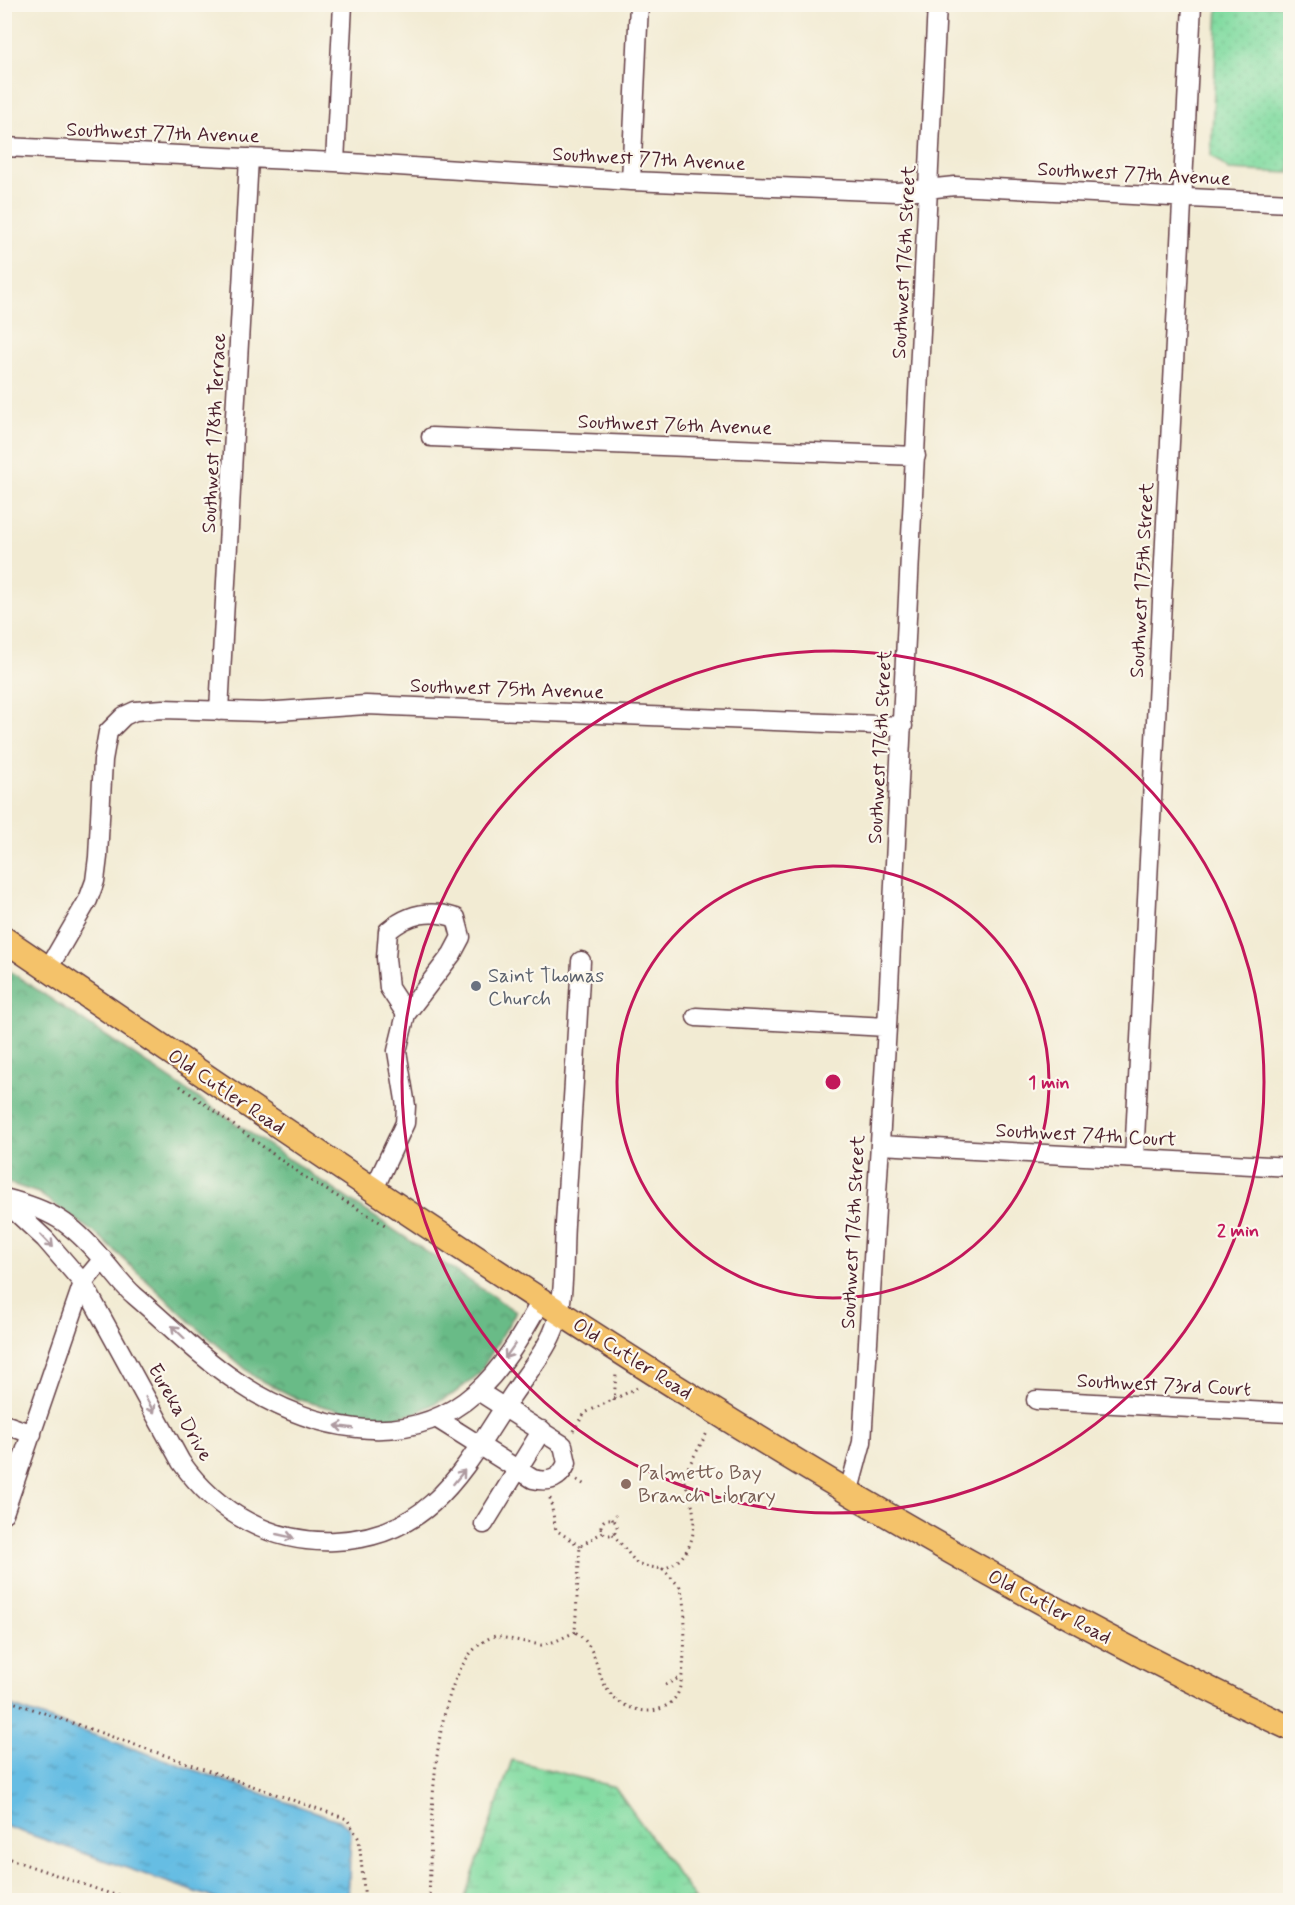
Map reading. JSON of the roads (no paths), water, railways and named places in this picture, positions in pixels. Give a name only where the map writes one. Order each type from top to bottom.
[{"type":"main road","name":"Old Cutler Road","points":[[4,939],[373,1191],[550,1307],[988,1573],[1159,1664],[1290,1728]]},
{"type":"street","points":[[335,162],[343,4]]},
{"type":"street","points":[[631,181],[639,4]]},
{"type":"street","name":"Southwest 176th Street","points":[[849,1490],[862,1442],[887,1027],[937,4]]},
{"type":"street","name":"Southwest 175th Street","points":[[1134,1158],[1192,4]]},
{"type":"street","name":"Southwest 77th Avenue","points":[[4,147],[335,162],[631,181],[897,192],[955,186],[1290,203]]},
{"type":"street","name":"Southwest 178th Terrace","points":[[219,711],[249,158]]},
{"type":"street","name":"Southwest 76th Avenue","points":[[431,437],[916,456]]},
{"type":"street","name":"Southwest 75th Avenue","points":[[48,969],[92,891],[98,857],[105,745],[114,724],[124,716],[149,709],[287,711],[366,705],[903,726]]},
{"type":"street","points":[[373,1191],[405,1123],[406,1106],[397,1051],[406,1014],[452,954],[461,937],[456,918],[443,914],[422,913],[402,919],[388,931],[386,958],[389,988],[406,1014]]},
{"type":"street","points":[[550,1307],[581,962]]},
{"type":"street","points":[[696,1017],[887,1027]]},
{"type":"street","name":"Southwest 74th Court","points":[[880,1145],[1290,1167]]},
{"type":"street","name":"Eureka Drive","points":[[4,1199],[39,1207],[54,1215],[103,1259],[134,1295],[221,1371],[275,1405],[313,1420],[364,1429],[405,1427],[436,1418],[478,1391],[550,1307]]},
{"type":"street","name":"Eureka Drive","points":[[4,1199],[45,1239],[83,1283],[192,1477],[236,1516],[265,1531],[307,1541],[359,1539],[390,1529],[438,1500],[459,1478],[554,1332],[550,1307]]},
{"type":"street","points":[[4,1513],[83,1283],[103,1259]]},
{"type":"street","points":[[436,1418],[479,1447],[541,1481],[550,1481],[563,1472],[567,1463],[563,1445],[478,1391]]},
{"type":"street","name":"Southwest 73rd Court","points":[[1036,1400],[1290,1413]]},
{"type":"street","points":[[4,1424],[32,1434]]},
{"type":"street","points":[[484,1524],[542,1430]]},
{"type":"water","points":[[5,1704],[338,1820],[349,1827],[351,1832],[348,1900],[219,1900],[5,1826]]},
{"type":"place","name":"Saint Thomas Church","points":[[476,986]]},
{"type":"place","name":"Palmetto Bay Branch Library","points":[[626,1484]]}]
